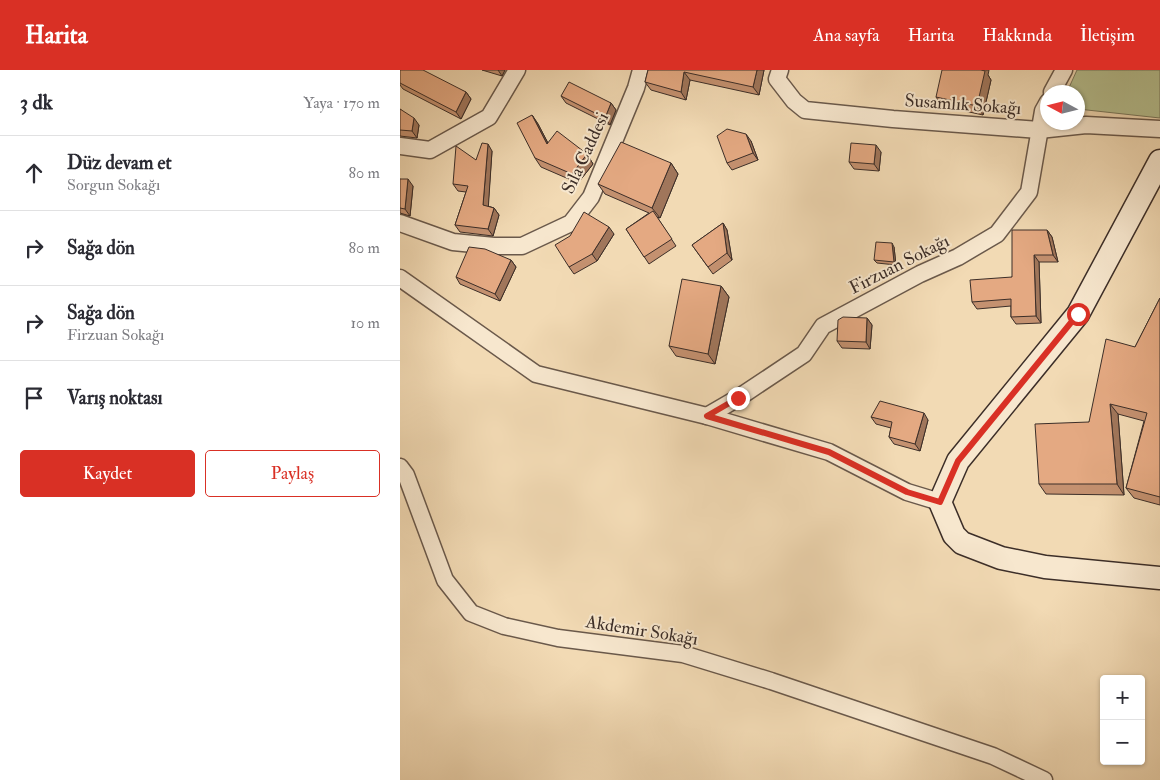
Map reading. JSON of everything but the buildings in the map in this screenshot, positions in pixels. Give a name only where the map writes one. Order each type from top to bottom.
[{"type":"street","points":[[400,146],[430,150],[489,117],[517,70]]},
{"type":"street","name":"Sıla Caddesi","points":[[400,223],[453,242],[494,246],[522,246],[571,223],[591,198],[636,88],[641,70]]},
{"type":"street","points":[[1056,85],[1064,70]]},
{"type":"street","name":"Susamlık Sokağı","points":[[779,74],[794,101],[805,110],[893,120],[1039,130],[1086,124],[1160,129]]},
{"type":"street","name":"Firzuan Sokağı","points":[[707,416],[738,398],[804,354],[823,326],[920,274],[958,257],[997,234],[1029,192],[1040,125]]},
{"type":"street","points":[[1160,161],[1078,314],[958,461],[940,502],[954,535],[962,543],[1001,558],[1045,567],[1160,578]]},
{"type":"street","points":[[400,278],[536,374],[707,416],[829,452],[907,492],[940,502]]},
{"type":"street","name":"Akdemir Sokağı","points":[[400,467],[406,475],[445,580],[471,613],[504,626],[558,638],[683,654],[780,684],[993,756],[1044,780]]},
{"type":"green space","points":[[1077,70],[1160,70],[1160,118],[1085,110],[1085,85],[1070,85]]},
{"type":"route","points":[[738,398],[707,416],[829,452],[907,492],[940,502],[958,461],[1078,314]]}]
